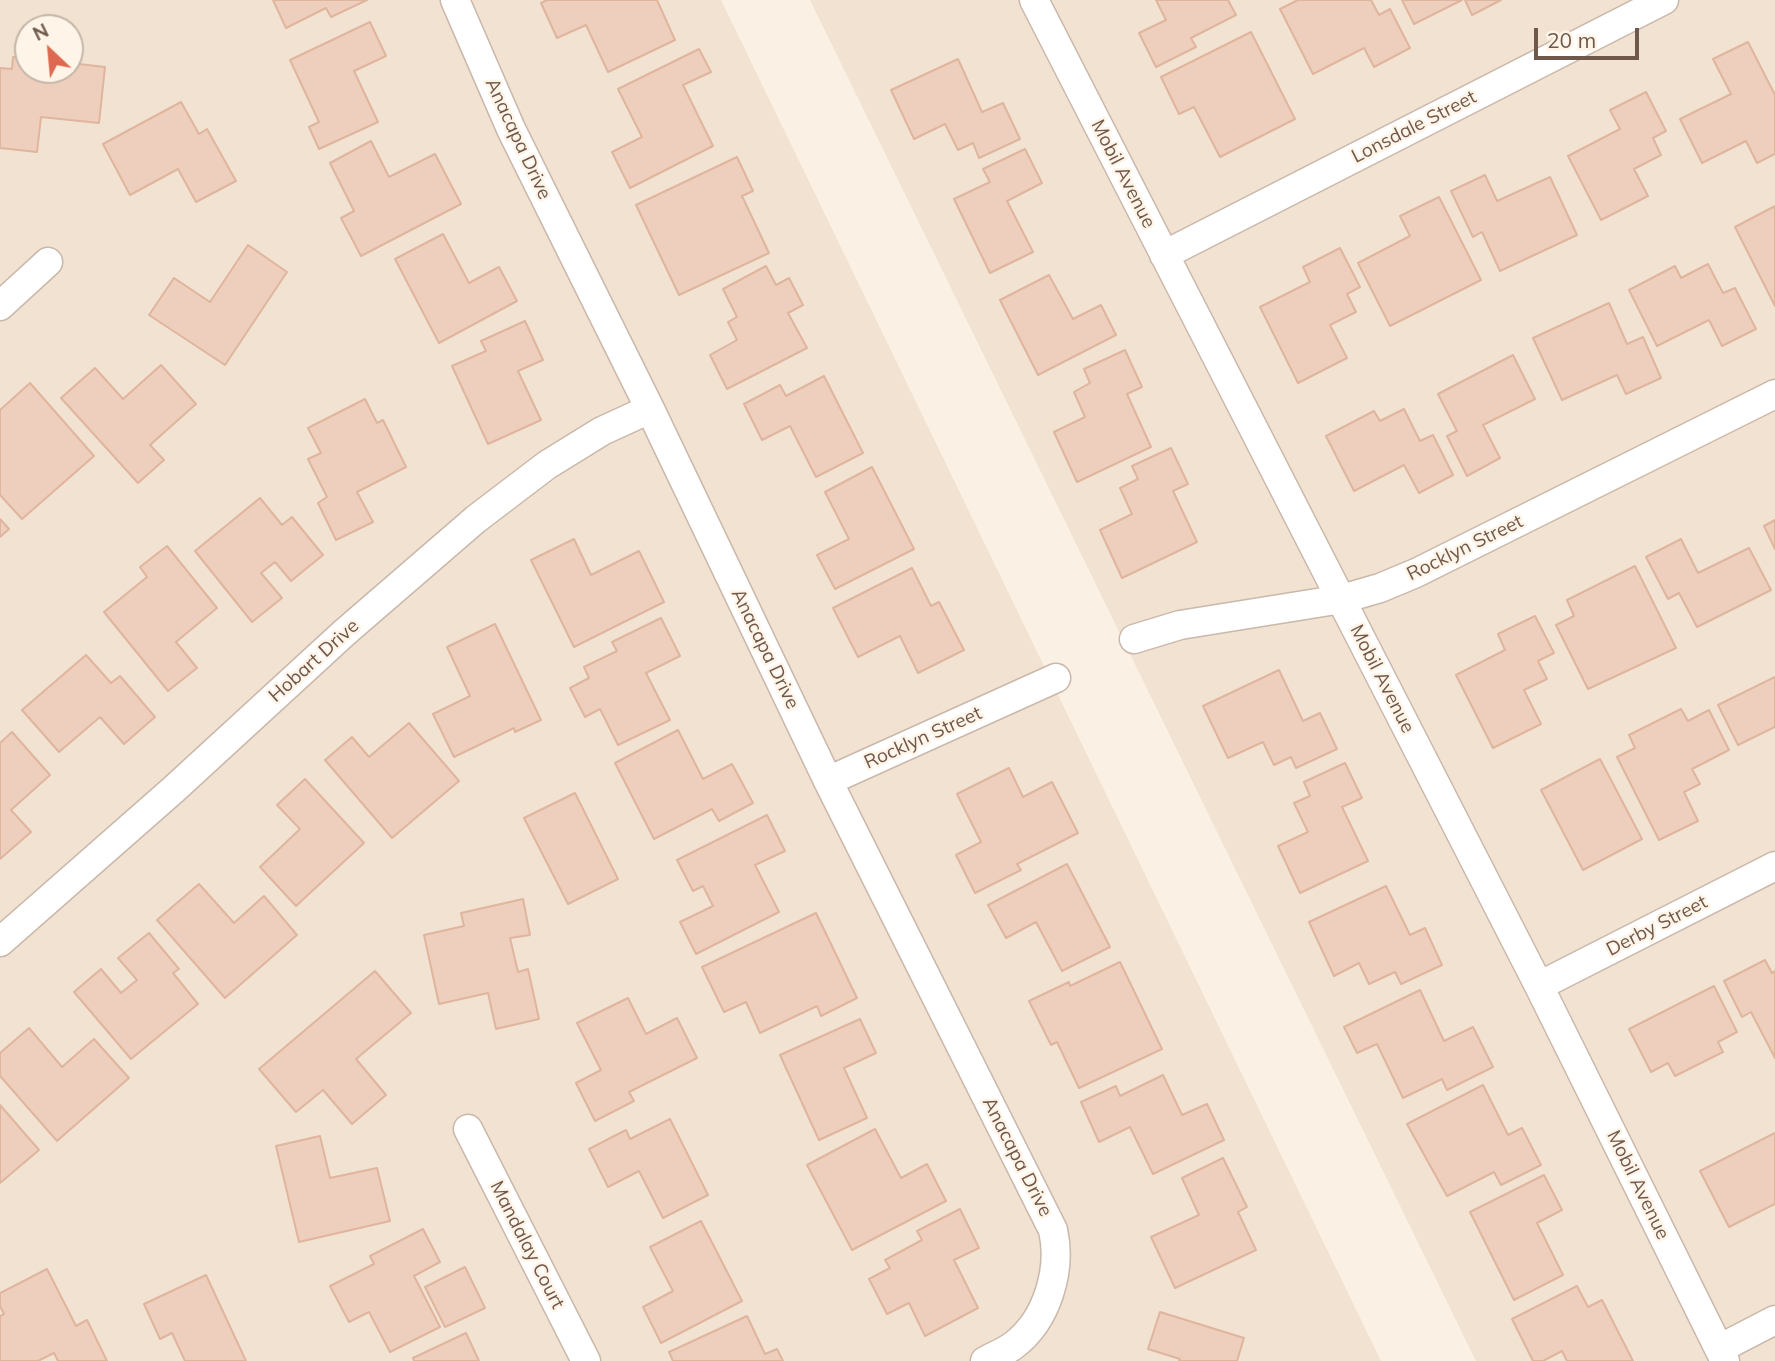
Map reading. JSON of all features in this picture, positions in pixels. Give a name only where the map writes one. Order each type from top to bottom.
[{"type":"street","name":"Anacapa Drive","points":[[455,0],[512,130],[650,409],[828,781],[1053,1230],[1056,1245],[1055,1273],[1047,1300],[1025,1335],[1012,1347],[985,1361]]},
{"type":"street","name":"Mobil Avenue","points":[[1034,0],[1539,986],[1722,1355]]},
{"type":"street","name":"Lonsdale Street","points":[[1164,255],[1664,0]]},
{"type":"street","points":[[0,306],[48,262]]},
{"type":"street","name":"Rocklyn Street","points":[[1134,639],[1180,625],[1342,600],[1380,588],[1416,573],[1775,394]]},
{"type":"street","name":"Hobart Drive","points":[[0,942],[173,790],[344,633],[476,519],[558,458],[602,431],[650,409]]},
{"type":"street","name":"Rocklyn Street","points":[[828,781],[1056,678]]},
{"type":"street","name":"Derby Street","points":[[1539,986],[1775,866]]},
{"type":"street","name":"Mandalay Court","points":[[468,1129],[586,1361]]},
{"type":"street","points":[[1722,1355],[1775,1320]]},
{"type":"shaded area","points":[[0,0],[721,0],[1381,1361],[0,1361]]},
{"type":"shaded area","points":[[810,0],[1775,0],[1775,1361],[1476,1361]]},
{"type":"building","points":[[273,0],[367,0],[331,17],[326,8],[286,28]]},
{"type":"building","points":[[547,0],[657,0],[675,40],[608,72],[586,25],[557,38],[541,3]]},
{"type":"building","points":[[1156,0],[1228,0],[1236,15],[1191,38],[1196,47],[1156,67],[1139,33],[1166,20]]},
{"type":"building","points":[[1298,0],[1371,0],[1379,15],[1390,9],[1410,48],[1374,67],[1364,48],[1313,74],[1280,9]]},
{"type":"building","points":[[1402,0],[1462,0],[1414,24]]},
{"type":"building","points":[[1465,0],[1501,0],[1472,15]]},
{"type":"building","points":[[370,22],[386,56],[354,71],[378,122],[319,149],[309,127],[319,122],[290,60]]},
{"type":"building","points":[[1251,32],[1295,119],[1220,157],[1194,107],[1179,114],[1161,77]]},
{"type":"building","points":[[1748,42],[1775,95],[1775,154],[1757,163],[1746,141],[1702,163],[1680,119],[1731,94],[1713,59]]},
{"type":"building","points":[[699,49],[711,72],[683,85],[713,146],[630,188],[612,152],[642,137],[618,89]]},
{"type":"building","points":[[13,57],[14,84],[84,84],[84,65],[105,67],[99,123],[41,117],[37,152],[0,148],[0,68],[12,69]]},
{"type":"building","points":[[958,59],[982,112],[1003,103],[1020,139],[979,158],[973,143],[958,150],[945,124],[914,139],[891,90]]},
{"type":"building","points":[[1646,92],[1666,131],[1653,138],[1661,155],[1634,169],[1648,196],[1601,220],[1568,156],[1620,129],[1610,110]]},
{"type":"building","points":[[181,102],[199,134],[207,129],[236,181],[196,202],[178,169],[130,195],[103,144]]},
{"type":"building","points":[[371,141],[389,177],[435,154],[461,204],[361,256],[341,218],[354,211],[330,163]]},
{"type":"building","points":[[1025,149],[1042,183],[1007,201],[1033,252],[990,273],[954,199],[990,182],[983,169]]},
{"type":"building","points":[[737,157],[753,191],[742,196],[769,253],[679,295],[636,205]]},
{"type":"building","points":[[1485,175],[1497,201],[1550,177],[1577,235],[1500,271],[1482,232],[1473,237],[1451,191]]},
{"type":"building","points":[[1439,197],[1481,280],[1390,326],[1358,263],[1410,236],[1400,216]]},
{"type":"building","points":[[1775,206],[1775,306],[1735,227]]},
{"type":"building","points":[[443,234],[469,283],[499,267],[517,301],[439,343],[395,259]]},
{"type":"building","points":[[248,245],[287,272],[225,365],[149,315],[174,278],[210,302]]},
{"type":"building","points":[[1340,248],[1360,287],[1347,294],[1356,312],[1330,325],[1347,358],[1298,383],[1260,307],[1310,282],[1303,267]]},
{"type":"building","points":[[1708,264],[1723,293],[1735,288],[1756,329],[1722,346],[1709,320],[1657,346],[1629,290],[1675,266],[1681,278]]},
{"type":"building","points":[[766,266],[776,285],[789,278],[803,305],[788,313],[807,348],[727,389],[710,355],[737,340],[728,322],[737,317],[723,289]]},
{"type":"building","points":[[1049,275],[1073,319],[1101,305],[1116,335],[1038,375],[1000,300]]},
{"type":"building","points":[[1609,303],[1627,344],[1643,337],[1661,378],[1626,394],[1617,375],[1562,400],[1533,338]]},
{"type":"building","points":[[525,321],[543,360],[518,371],[541,420],[488,444],[452,366],[486,351],[481,341]]},
{"type":"building","points":[[1125,350],[1142,387],[1127,394],[1151,447],[1077,482],[1054,432],[1085,417],[1074,392],[1090,383],[1084,369]]},
{"type":"building","points":[[1513,355],[1535,399],[1483,425],[1500,458],[1467,476],[1447,436],[1457,431],[1438,394]]},
{"type":"building","points":[[161,365],[196,404],[150,445],[164,460],[138,483],[61,398],[95,368],[123,399]]},
{"type":"building","points":[[824,376],[863,453],[816,477],[790,426],[762,440],[744,404],[780,385],[786,396]]},
{"type":"building","points":[[30,383],[94,456],[22,519],[0,495],[0,410]]},
{"type":"building","points":[[365,399],[377,423],[383,420],[406,467],[357,492],[373,522],[336,540],[318,503],[327,497],[308,459],[321,453],[308,428]]},
{"type":"building","points":[[1404,409],[1420,441],[1433,435],[1453,475],[1419,493],[1404,465],[1354,491],[1326,436],[1374,411],[1380,421]]},
{"type":"building","points":[[1171,448],[1188,484],[1173,491],[1197,542],[1122,578],[1100,530],[1132,514],[1120,488],[1138,479],[1132,466]]},
{"type":"building","points":[[872,467],[914,549],[835,589],[817,555],[849,539],[825,492]]},
{"type":"building","points":[[260,498],[282,525],[292,517],[323,555],[291,581],[275,562],[261,573],[282,598],[252,622],[195,551]]},
{"type":"building","points":[[0,519],[9,529],[0,537]]},
{"type":"building","points":[[1775,520],[1775,549],[1764,526]]},
{"type":"building","points":[[574,539],[591,575],[639,551],[664,602],[574,647],[531,560]]},
{"type":"building","points":[[1681,539],[1698,573],[1749,548],[1771,590],[1697,627],[1679,593],[1668,599],[1646,557]]},
{"type":"building","points":[[167,546],[217,608],[176,642],[197,668],[168,691],[104,612],[147,577],[140,567]]},
{"type":"building","points":[[1635,566],[1676,648],[1588,689],[1556,625],[1574,616],[1567,600]]},
{"type":"building","points":[[912,568],[931,606],[939,602],[964,650],[918,673],[900,636],[858,657],[833,608]]},
{"type":"building","points":[[1535,616],[1554,653],[1538,661],[1547,679],[1524,690],[1541,724],[1493,748],[1456,675],[1505,650],[1498,634]]},
{"type":"building","points":[[661,618],[680,656],[646,673],[670,720],[618,745],[600,709],[585,717],[570,688],[589,678],[584,667],[617,651],[612,642]]},
{"type":"building","points":[[495,624],[541,720],[515,732],[514,728],[454,757],[433,714],[470,696],[447,647]]},
{"type":"building","points":[[86,655],[111,683],[120,676],[155,717],[124,744],[100,717],[59,752],[22,710]]},
{"type":"building","points":[[1279,670],[1303,721],[1320,713],[1337,749],[1296,768],[1291,757],[1274,765],[1263,742],[1228,758],[1203,706]]},
{"type":"building","points":[[1775,677],[1775,727],[1738,745],[1718,705]]},
{"type":"building","points":[[1681,709],[1688,721],[1709,710],[1729,750],[1692,769],[1700,784],[1684,792],[1698,821],[1659,840],[1617,757],[1635,748],[1629,735]]},
{"type":"building","points":[[409,723],[459,781],[392,838],[325,760],[352,737],[369,757]]},
{"type":"building","points":[[678,730],[703,779],[732,764],[753,803],[719,821],[712,809],[654,839],[615,763]]},
{"type":"building","points":[[12,732],[50,775],[11,810],[31,832],[0,859],[0,743]]},
{"type":"building","points":[[1600,759],[1642,839],[1583,870],[1541,790]]},
{"type":"building","points":[[1345,763],[1362,798],[1342,807],[1368,861],[1300,893],[1278,846],[1308,832],[1294,803],[1310,796],[1304,782]]},
{"type":"building","points":[[1009,768],[1023,797],[1052,782],[1078,833],[1017,864],[1021,870],[975,893],[956,855],[981,842],[957,794]]},
{"type":"building","points":[[305,779],[364,843],[296,906],[260,867],[300,829],[277,805]]},
{"type":"building","points":[[575,793],[618,879],[568,904],[524,818]]},
{"type":"building","points":[[767,815],[785,851],[755,865],[779,912],[696,954],[680,922],[713,906],[703,886],[693,891],[677,860]]},
{"type":"building","points":[[1067,864],[1110,947],[1062,971],[1036,922],[1006,938],[988,905]]},
{"type":"building","points":[[199,884],[234,923],[264,896],[297,935],[225,998],[157,920]]},
{"type":"building","points":[[1386,886],[1410,935],[1425,928],[1442,965],[1401,984],[1395,972],[1369,984],[1359,963],[1334,976],[1309,922]]},
{"type":"building","points":[[523,899],[530,935],[510,938],[518,972],[528,969],[539,1019],[496,1029],[488,993],[439,1004],[424,935],[464,926],[461,913]]},
{"type":"building","points":[[816,913],[857,998],[821,1016],[817,1006],[760,1033],[746,1002],[724,1012],[702,967]]},
{"type":"building","points":[[149,933],[179,969],[173,973],[198,1004],[131,1059],[74,992],[101,969],[121,993],[137,980],[118,958]]},
{"type":"building","points":[[1765,960],[1772,973],[1775,971],[1775,1058],[1751,1012],[1742,1017],[1724,981]]},
{"type":"building","points":[[1120,962],[1162,1049],[1079,1088],[1057,1042],[1051,1045],[1029,1001],[1069,982],[1070,986]]},
{"type":"building","points":[[375,971],[411,1013],[356,1059],[386,1095],[352,1124],[323,1090],[296,1112],[259,1069]]},
{"type":"building","points":[[1714,986],[1737,1032],[1718,1042],[1723,1052],[1675,1076],[1668,1063],[1651,1072],[1629,1029]]},
{"type":"building","points":[[1420,990],[1444,1041],[1473,1027],[1493,1067],[1447,1090],[1442,1079],[1403,1098],[1377,1044],[1357,1053],[1344,1027]]},
{"type":"building","points":[[628,998],[646,1034],[677,1018],[697,1058],[629,1092],[634,1101],[595,1121],[576,1083],[601,1070],[577,1023]]},
{"type":"building","points":[[860,1019],[876,1053],[844,1068],[867,1118],[819,1140],[780,1055]]},
{"type":"building","points":[[29,1028],[62,1067],[94,1039],[129,1078],[57,1141],[0,1076],[0,1053]]},
{"type":"building","points":[[1163,1075],[1182,1115],[1207,1104],[1224,1140],[1153,1174],[1130,1127],[1099,1142],[1081,1102],[1116,1086],[1120,1096]]},
{"type":"building","points":[[1483,1085],[1508,1135],[1522,1128],[1541,1165],[1501,1185],[1494,1172],[1447,1196],[1407,1124]]},
{"type":"building","points":[[0,1105],[39,1150],[0,1183]]},
{"type":"building","points":[[670,1119],[708,1195],[663,1218],[639,1171],[608,1187],[589,1149],[626,1130],[630,1139]]},
{"type":"building","points":[[875,1129],[901,1178],[927,1164],[946,1201],[852,1250],[807,1165]]},
{"type":"building","points":[[1775,1133],[1775,1204],[1729,1227],[1700,1171]]},
{"type":"building","points":[[320,1136],[330,1178],[377,1168],[390,1221],[299,1242],[276,1146]]},
{"type":"building","points":[[1223,1158],[1247,1207],[1238,1212],[1256,1250],[1175,1288],[1151,1237],[1199,1215],[1182,1178]]},
{"type":"building","points":[[1544,1175],[1562,1210],[1537,1223],[1563,1275],[1514,1300],[1470,1212]]},
{"type":"building","points":[[960,1209],[979,1248],[954,1260],[978,1308],[925,1336],[909,1303],[887,1314],[869,1279],[890,1268],[885,1260],[922,1240],[917,1231]]},
{"type":"building","points":[[701,1221],[742,1301],[661,1343],[643,1307],[673,1291],[650,1247]]},
{"type":"building","points":[[423,1229],[440,1262],[414,1276],[440,1327],[390,1352],[369,1312],[349,1322],[330,1286],[374,1264],[370,1256]]},
{"type":"building","points":[[465,1267],[485,1308],[445,1327],[425,1287]]},
{"type":"building","points":[[47,1269],[76,1326],[87,1320],[107,1361],[58,1361],[54,1353],[38,1361],[0,1361],[0,1316],[4,1314],[0,1306],[0,1293]]},
{"type":"building","points":[[206,1275],[246,1361],[185,1361],[172,1333],[160,1339],[144,1304]]},
{"type":"building","points":[[1577,1286],[1588,1307],[1602,1300],[1633,1361],[1567,1361],[1562,1351],[1543,1361],[1533,1361],[1512,1319]]},
{"type":"building","points":[[1160,1312],[1244,1338],[1237,1361],[1179,1361],[1180,1359],[1148,1349]]},
{"type":"building","points":[[747,1316],[765,1354],[777,1349],[783,1361],[673,1361],[669,1352]]},
{"type":"building","points":[[466,1333],[479,1361],[414,1361],[413,1358]]}]
